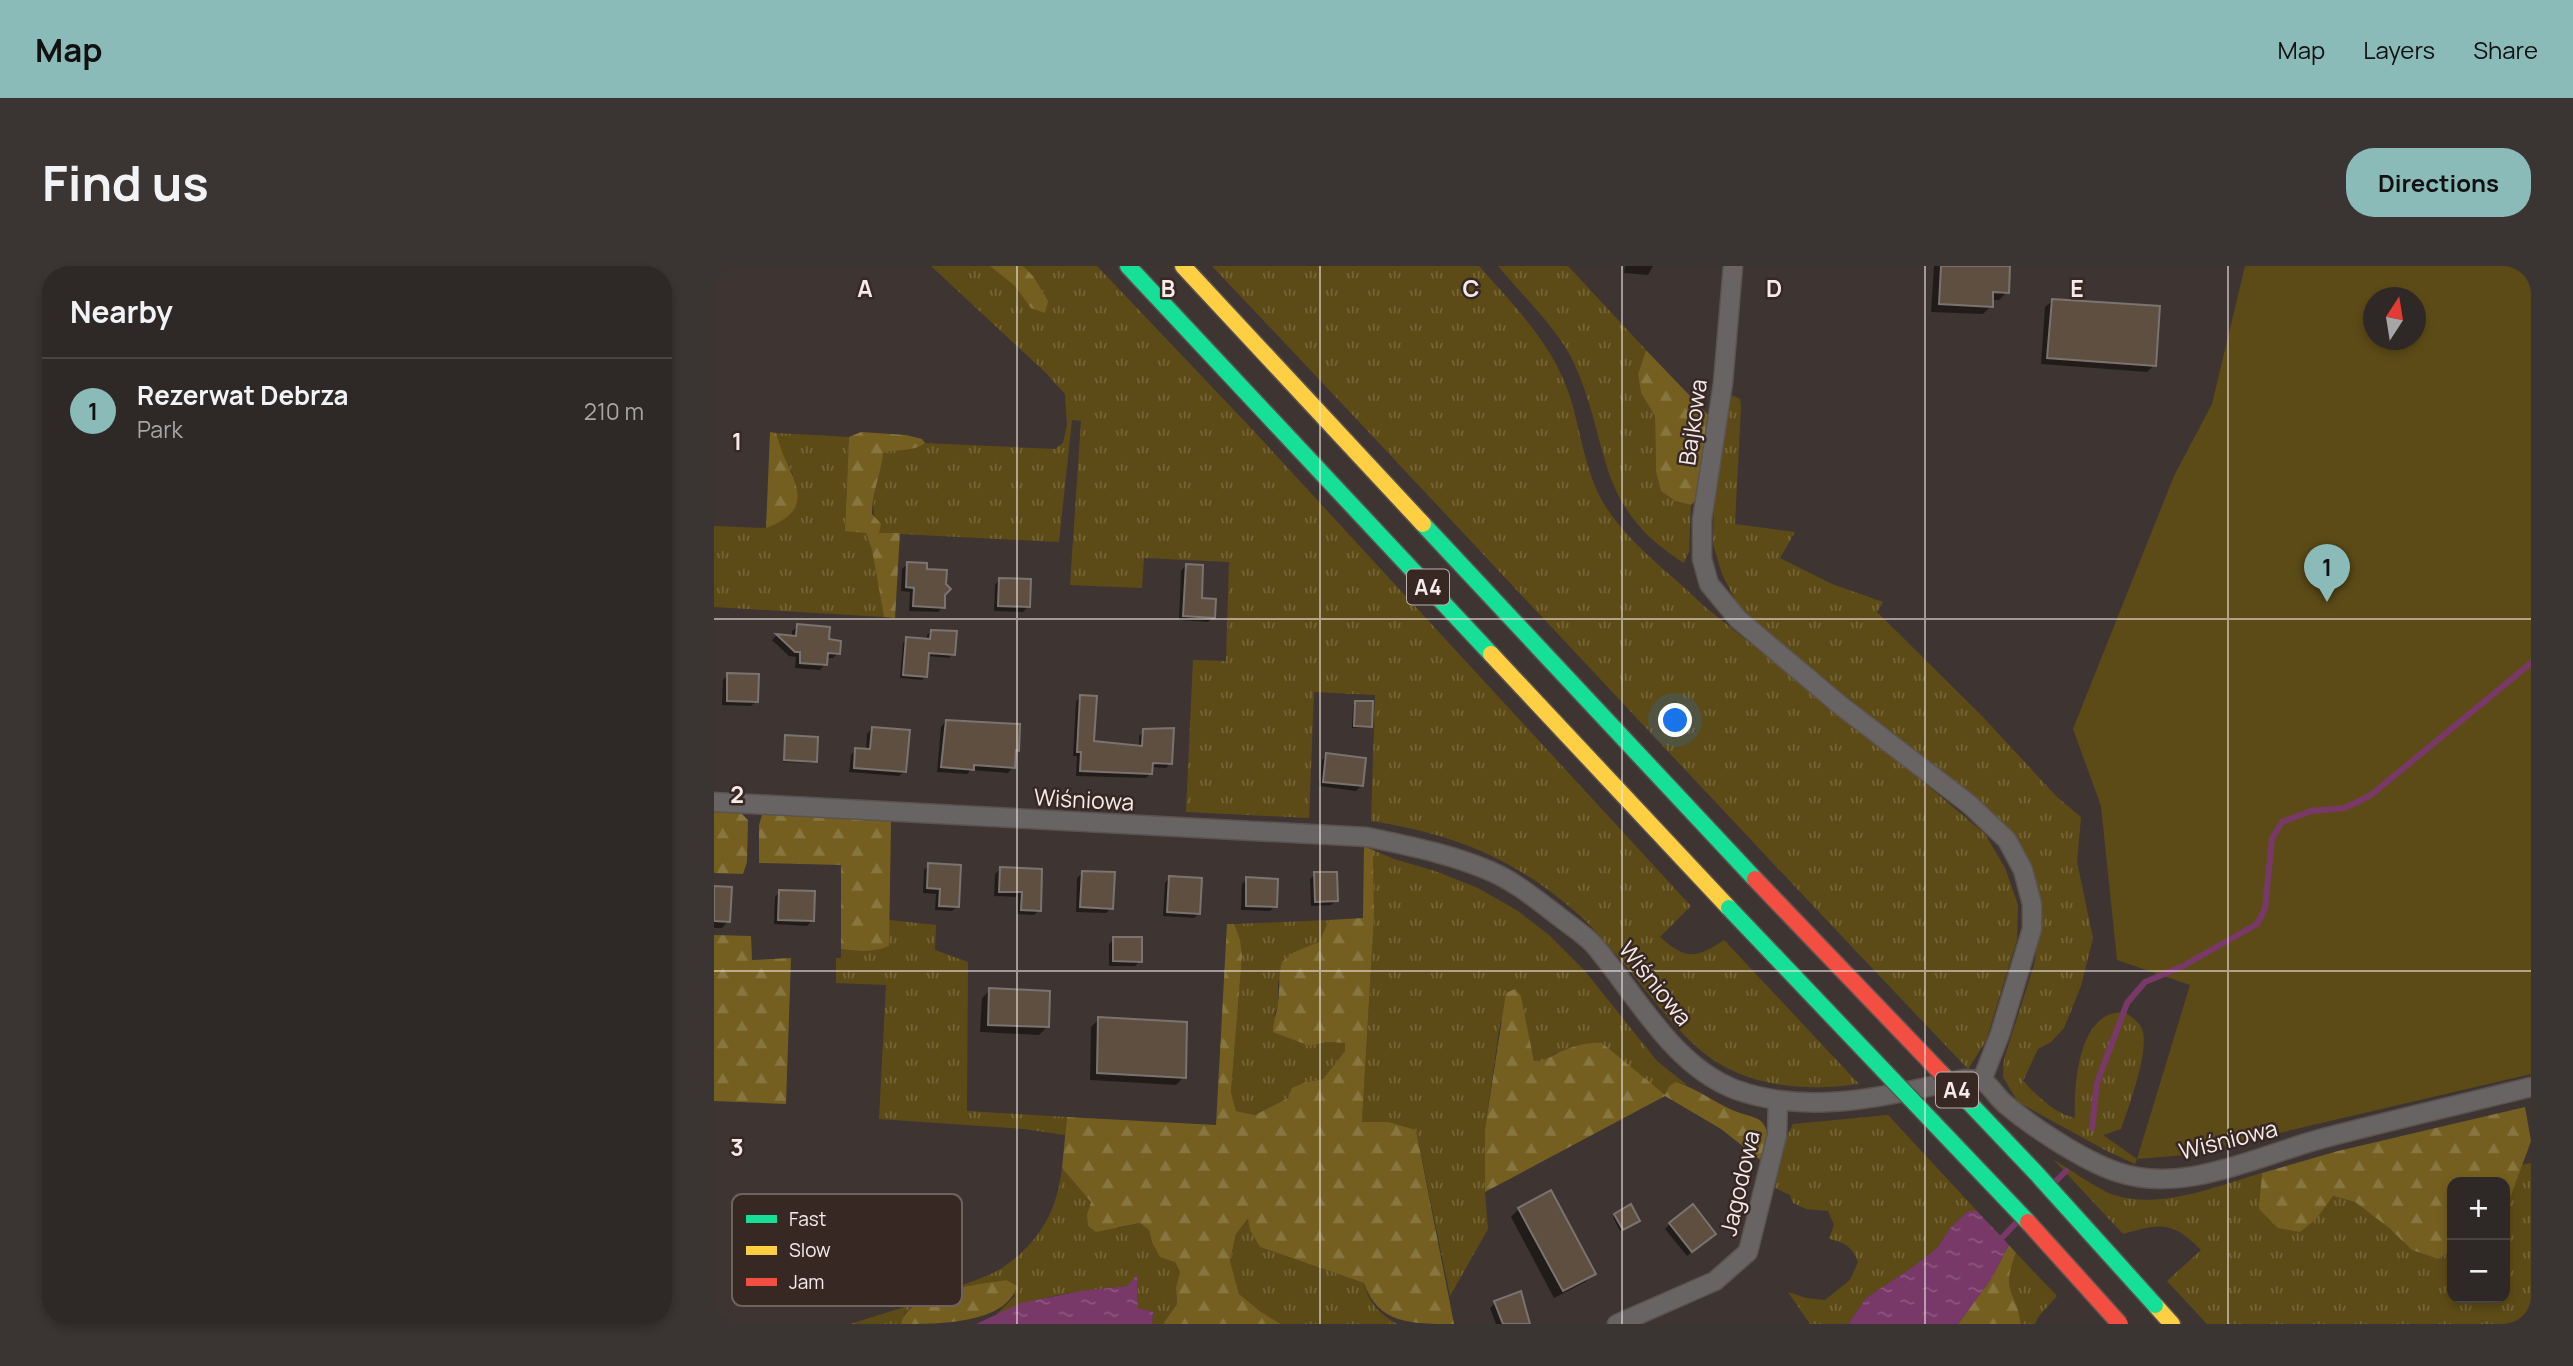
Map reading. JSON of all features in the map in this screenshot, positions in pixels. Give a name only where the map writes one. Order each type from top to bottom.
[{"type":"highway","name":"A4","points":[[1128,266],[1729,908],[1999,1191],[2120,1324]]},
{"type":"highway","name":"A4","points":[[1183,266],[1755,879],[2028,1165],[2172,1324]]},
{"type":"street","name":"Bajkowa","points":[[1733,266],[1723,383],[1702,520],[1702,559],[1709,584],[1738,619],[1840,705],[1969,804],[2007,840],[2023,870],[2032,904],[2032,929],[2004,1021],[1982,1080]]},
{"type":"street","name":"Wiśniowa","points":[[714,802],[1367,837],[1437,852],[1492,872],[1538,901],[1592,943],[1662,1035],[1714,1079],[1733,1088],[1778,1100],[1829,1103],[1964,1079],[1982,1080],[2017,1114],[2089,1159],[2118,1172],[2166,1179],[2203,1174],[2322,1138],[2531,1087]]},
{"type":"street","name":"Jagodowa","points":[[1618,1324],[1715,1281],[1748,1252],[1777,1135],[1778,1100]]},
{"type":"green space","points":[[931,266],[1097,266],[1251,428],[1691,906],[1660,937],[1677,950],[1691,954],[1706,951],[1724,940],[1859,1084],[1816,1087],[1774,1084],[1754,1079],[1715,1061],[1686,1037],[1586,921],[1529,877],[1481,851],[1455,841],[1371,821],[1375,695],[1314,692],[1309,818],[1186,812],[1193,660],[1226,661],[1229,562],[1144,558],[1142,588],[1070,585],[1081,421],[1072,420],[1059,542],[879,533],[874,501],[882,453],[911,449],[925,443],[1055,449],[1063,443],[1067,425],[1065,394]]},
{"type":"green space","points":[[990,266],[1023,266],[1033,276],[1048,301],[1045,313],[1031,308],[1015,286]]},
{"type":"green space","points":[[1212,266],[1479,266],[1532,327],[1554,360],[1570,397],[1598,492],[1626,533],[1705,607],[1985,834],[2005,868],[2018,905],[2017,940],[1986,1041],[1968,1069],[1778,869]]},
{"type":"green space","points":[[1498,266],[1568,266],[1646,350],[1638,374],[1641,393],[1655,416],[1656,472],[1661,491],[1675,501],[1691,505],[1689,551],[1684,563],[1655,541],[1634,520],[1619,497],[1574,363],[1549,325]]},
{"type":"green space","points":[[2245,266],[2531,266],[2531,1074],[2185,1155],[2137,1159],[2190,985],[2117,960],[2101,806],[2073,729],[2174,476],[2212,404]]},
{"type":"green space","points":[[1646,350],[1712,419],[1697,499],[1691,505],[1675,501],[1661,491],[1656,472],[1655,416],[1641,393],[1638,374]]},
{"type":"green space","points":[[1729,397],[1740,399],[1741,407],[1735,524],[1795,532],[1780,558],[1832,584],[1883,602],[1877,612],[1983,717],[2057,797],[2081,817],[2077,862],[2093,938],[2081,986],[2064,1028],[2051,1042],[2038,1049],[2023,1081],[2053,1108],[2075,1118],[2077,1077],[2090,1033],[2108,1015],[2125,1012],[2141,1027],[2144,1048],[2121,1129],[2103,1135],[2137,1159],[2135,1164],[2018,1102],[2003,1077],[2004,1059],[2034,965],[2041,918],[2039,893],[2029,859],[2006,826],[1739,607],[1722,574],[1713,544],[1714,503]]},
{"type":"green space","points":[[770,432],[776,433],[795,482],[797,500],[789,515],[766,528]]},
{"type":"green space","points":[[861,432],[906,435],[922,439],[925,443],[911,449],[883,453],[873,499],[872,514],[881,524],[879,533],[900,533],[895,618],[884,617],[872,550],[866,533],[845,531],[849,437]]},
{"type":"green space","points":[[776,433],[849,437],[845,530],[866,532],[872,550],[884,617],[714,607],[714,526],[766,528],[793,474],[783,457]]},
{"type":"green space","points":[[714,812],[741,813],[748,820],[747,862],[743,874],[714,873]]},
{"type":"green space","points":[[762,815],[891,821],[889,946],[871,951],[841,949],[841,865],[759,863],[759,825]]},
{"type":"green space","points":[[1364,846],[1373,850],[1374,916],[1362,1122],[1388,1122],[1416,1130],[1454,1324],[1410,1322],[1387,1314],[1370,1297],[1364,1283],[1260,1247],[1250,1230],[1248,1219],[1236,1234],[1230,1261],[1239,1294],[1281,1324],[1163,1324],[1177,1304],[1176,1287],[1180,1272],[1175,1262],[1160,1257],[1149,1230],[1140,1223],[1096,1232],[1088,1226],[1087,1214],[1091,1202],[1062,1168],[1067,1117],[1216,1125],[1227,924],[1234,924],[1242,956],[1231,1092],[1236,1111],[1255,1115],[1288,1098],[1292,1088],[1323,1079],[1345,1051],[1345,1043],[1328,1042],[1310,1046],[1273,1032],[1281,967],[1282,962],[1294,952],[1319,942],[1329,920],[1363,918]]},
{"type":"green space","points":[[1373,850],[1478,888],[1518,911],[1549,935],[1585,971],[1657,1061],[1687,1085],[1676,1082],[1669,1086],[1665,1096],[1602,1043],[1554,1054],[1543,1062],[1534,1061],[1521,996],[1500,1023],[1485,1129],[1488,1229],[1450,1296],[1416,1130],[1362,1122],[1374,916]]},
{"type":"green space","points":[[889,920],[936,925],[935,950],[968,962],[967,1111],[1067,1117],[1065,1135],[1024,1129],[879,1119],[886,985],[836,983],[836,958],[841,958],[841,949],[871,951],[889,946]]},
{"type":"green space","points":[[1329,920],[1319,942],[1294,952],[1278,982],[1278,1004],[1274,1016],[1310,1046],[1329,1042],[1345,1043],[1345,1051],[1323,1079],[1306,1082],[1288,1098],[1255,1115],[1236,1111],[1231,1092],[1242,956],[1234,924]]},
{"type":"green space","points":[[714,935],[751,936],[752,960],[791,958],[786,1104],[714,1101]]},
{"type":"green space","points":[[1515,989],[1521,996],[1534,1061],[1590,1043],[1602,1043],[1665,1095],[1669,1086],[1676,1082],[1732,1110],[1760,1120],[1767,1133],[1763,1162],[1721,1129],[1665,1096],[1485,1192],[1485,1129],[1506,993]]},
{"type":"green space","points":[[2525,1107],[2531,1141],[2510,1198],[2510,1177],[2447,1177],[2447,1254],[2438,1259],[2412,1250],[2355,1202],[2333,1196],[2316,1219],[2300,1232],[2278,1228],[2259,1209],[2262,1173],[2338,1151]]},
{"type":"green space","points":[[1888,1115],[1977,1211],[1968,1211],[1951,1227],[1937,1248],[1866,1298],[1848,1324],[1810,1324],[1788,1292],[1825,1300],[1850,1280],[1858,1262],[1847,1246],[1829,1239],[1834,1225],[1828,1211],[1806,1209],[1793,1203],[1790,1195],[1775,1188],[1787,1136],[1793,1124]]},
{"type":"green space","points":[[2054,1160],[2108,1193],[2132,1199],[2170,1198],[2208,1190],[2262,1173],[2261,1186],[2324,1206],[2333,1196],[2355,1202],[2412,1250],[2438,1259],[2447,1254],[2447,1303],[2510,1303],[2510,1198],[2522,1165],[2531,1163],[2531,1324],[2207,1324],[2167,1281],[2201,1250],[2182,1234],[2165,1227],[2123,1234]]},
{"type":"green space","points":[[1062,1168],[1091,1202],[1087,1214],[1119,1228],[1140,1223],[1149,1230],[1152,1242],[1175,1262],[1180,1272],[1176,1287],[1177,1304],[1163,1324],[1152,1324],[1153,1312],[1138,1308],[1137,1276],[1127,1286],[1044,1298],[996,1315],[1015,1296],[1006,1280],[962,1288],[962,1285],[996,1272],[1026,1248],[1051,1212]]},
{"type":"green space","points":[[1249,1219],[1260,1247],[1364,1283],[1376,1307],[1397,1324],[1281,1324],[1261,1312],[1239,1294],[1230,1262],[1236,1234]]},
{"type":"green space","points":[[2009,1245],[2016,1253],[2009,1284],[2021,1324],[1958,1324],[1991,1279]]},
{"type":"green space","points":[[2016,1253],[2057,1296],[2035,1324],[2021,1324],[2009,1284]]},
{"type":"green space","points":[[1006,1280],[1017,1286],[1010,1299],[1000,1308],[985,1315],[952,1322],[901,1324],[915,1306],[962,1306],[962,1287]]},
{"type":"green space","points":[[912,1306],[905,1313],[901,1324],[850,1324]]},
{"type":"water","points":[[1968,1211],[1977,1211],[2009,1245],[1991,1279],[1958,1324],[1848,1324],[1866,1298],[1937,1248],[1951,1227]]},
{"type":"water","points":[[1137,1275],[1138,1308],[1153,1312],[1152,1324],[976,1324],[1021,1303],[1081,1291],[1127,1286]]},
{"type":"building","points":[[1941,266],[2010,266],[2009,293],[1993,292],[1993,307],[1939,304]]},
{"type":"building","points":[[2052,299],[2160,306],[2156,366],[2047,358]]},
{"type":"building","points":[[907,562],[927,563],[927,569],[947,570],[946,584],[951,589],[945,595],[945,608],[913,606],[914,588],[906,587]]},
{"type":"building","points":[[1186,564],[1203,565],[1202,598],[1216,599],[1215,618],[1183,616]]},
{"type":"building","points":[[999,578],[1031,579],[1030,607],[998,606]]},
{"type":"building","points":[[797,624],[830,627],[829,639],[841,641],[840,654],[828,653],[827,665],[800,663],[800,652],[795,652],[776,634],[796,636]]},
{"type":"building","points":[[931,630],[957,631],[955,655],[929,653],[927,677],[903,675],[906,637],[930,639]]},
{"type":"building","points":[[727,673],[759,674],[758,702],[727,701]]},
{"type":"building","points":[[1080,695],[1097,696],[1094,741],[1142,746],[1143,729],[1174,728],[1172,764],[1153,763],[1152,774],[1080,771],[1081,752],[1077,752]]},
{"type":"building","points":[[1355,701],[1373,701],[1372,727],[1354,726]]},
{"type":"building","points":[[946,720],[1020,724],[1015,768],[974,765],[974,770],[941,767]]},
{"type":"building","points":[[872,727],[910,730],[906,772],[854,768],[855,748],[870,749]]},
{"type":"building","points":[[785,735],[818,737],[817,762],[784,760]]},
{"type":"building","points":[[1326,753],[1366,758],[1363,786],[1323,782]]},
{"type":"building","points":[[928,863],[961,865],[959,907],[939,906],[940,889],[927,888]]},
{"type":"building","points":[[1000,867],[1042,869],[1041,911],[1021,910],[1022,892],[999,892]]},
{"type":"building","points":[[1082,871],[1115,872],[1113,909],[1080,907]]},
{"type":"building","points":[[1314,872],[1337,872],[1338,901],[1315,902]]},
{"type":"building","points":[[1169,876],[1202,878],[1200,914],[1167,912]]},
{"type":"building","points":[[1246,877],[1278,879],[1277,907],[1246,906]]},
{"type":"building","points":[[714,886],[732,887],[730,922],[714,921]]},
{"type":"building","points":[[779,890],[815,891],[814,921],[778,920]]},
{"type":"building","points":[[1113,937],[1142,937],[1142,962],[1113,961]]},
{"type":"building","points":[[989,988],[1050,991],[1049,1027],[988,1025]]},
{"type":"building","points":[[1098,1017],[1187,1022],[1186,1078],[1097,1073]]},
{"type":"building","points":[[1551,1190],[1596,1274],[1563,1291],[1518,1208]]},
{"type":"building","points":[[1631,1204],[1640,1221],[1623,1230],[1614,1214]]},
{"type":"building","points":[[1693,1204],[1716,1234],[1692,1252],[1669,1223]]},
{"type":"building","points":[[1521,1291],[1530,1324],[1503,1324],[1494,1301]]},
{"type":"waterway","points":[[2092,1128],[2097,1083],[2127,1003],[2145,982],[2183,966],[2257,924],[2265,909],[2272,838],[2282,822],[2311,811],[2345,808],[2371,795],[2531,663]]},
{"type":"waterway","points":[[2055,1182],[2066,1171]]},
{"type":"waterway","points":[[1997,1243],[2016,1223]]},
{"type":"traffic: fast","points":[[1128,266],[1491,654]]},
{"type":"traffic: fast","points":[[1423,524],[1755,879]]},
{"type":"traffic: fast","points":[[1729,908],[2028,1222]]},
{"type":"traffic: fast","points":[[1942,1074],[2155,1305]]},
{"type":"traffic: slow","points":[[1183,266],[1423,524]]},
{"type":"traffic: slow","points":[[1491,654],[1729,908]]},
{"type":"traffic: slow","points":[[2155,1305],[2172,1324]]},
{"type":"traffic: jam","points":[[1755,879],[1942,1074]]},
{"type":"traffic: jam","points":[[2028,1222],[2120,1324]]},
{"type":"place","name":"Rezerwat Debrza","points":[[2327,602]]}]
